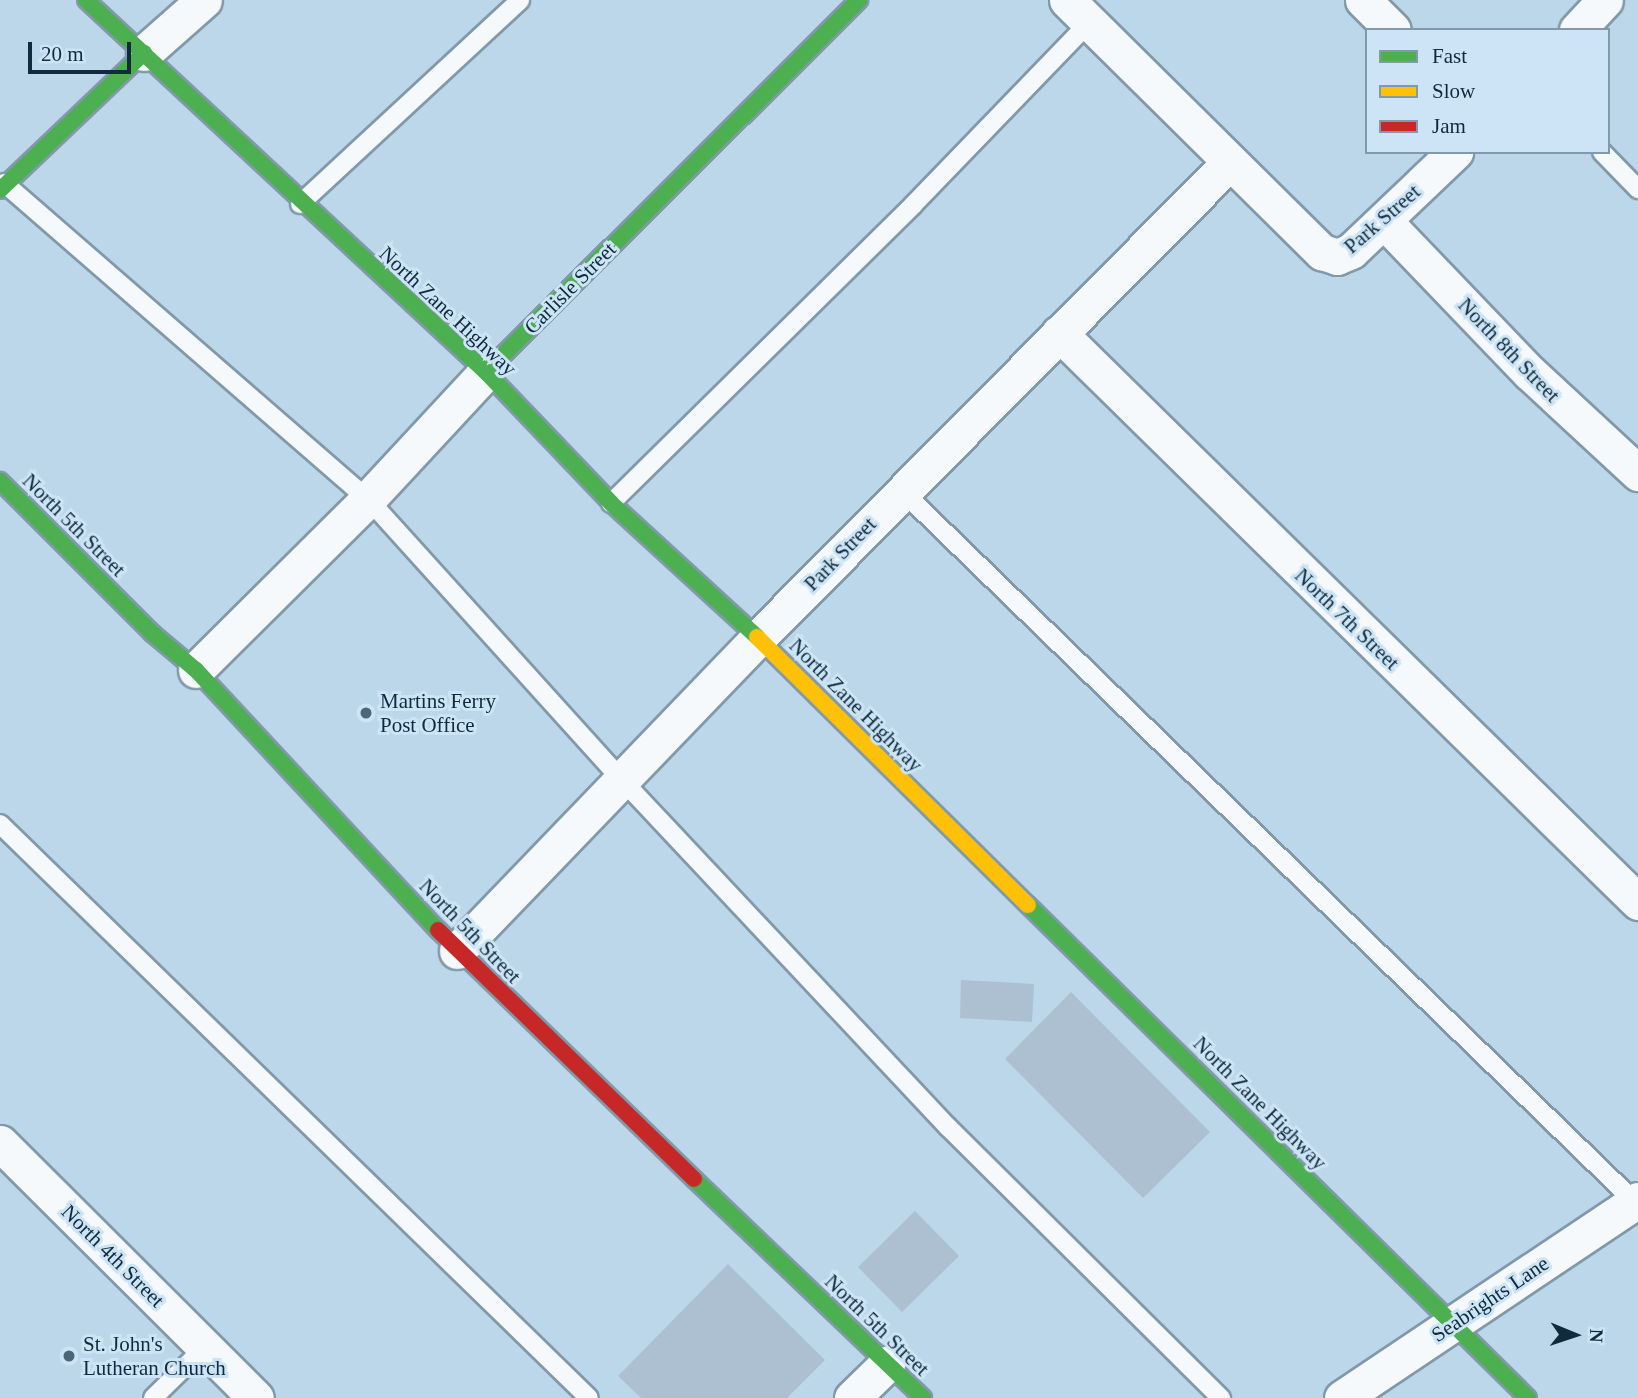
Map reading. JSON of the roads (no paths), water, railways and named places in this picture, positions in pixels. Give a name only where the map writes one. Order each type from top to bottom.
[{"type":"street","name":"North Zane Highway","points":[[86,0],[300,204],[486,372],[611,503],[758,638],[1528,1398]]},
{"type":"street","points":[[2,185],[204,0]]},
{"type":"street","name":"Carlisle Street","points":[[196,670],[368,499],[486,372],[859,0]]},
{"type":"street","points":[[1363,0],[1391,28]]},
{"type":"street","points":[[1579,28],[1605,0]]},
{"type":"street","points":[[1078,11],[1229,163]]},
{"type":"street","name":"Park Street","points":[[457,951],[902,491],[1229,163],[1311,244],[1337,257],[1351,251],[1384,222],[1453,154]]},
{"type":"street","name":"North 8th Street","points":[[1384,222],[1528,372],[1638,473]]},
{"type":"street","name":"North 7th Street","points":[[1059,333],[1638,902]]},
{"type":"street","name":"North 5th Street","points":[[0,481],[152,634],[196,670],[457,951],[923,1398]]},
{"type":"street","name":"North 4th Street","points":[[0,1143],[256,1398]]},
{"type":"street","name":"Seabrights Lane","points":[[1342,1398],[1637,1203]]},
{"type":"street","points":[[852,1398],[887,1364]]},
{"type":"lane","points":[[300,204],[520,0]]},
{"type":"lane","points":[[611,503],[913,205],[1078,11]]},
{"type":"lane","points":[[1604,154],[1638,189]]},
{"type":"lane","points":[[2,185],[368,499],[623,781],[948,1127],[1221,1398]]},
{"type":"lane","points":[[902,491],[1637,1203]]},
{"type":"lane","points":[[0,824],[589,1398]]},
{"type":"lane","points":[[153,1398],[205,1347]]},
{"type":"place","name":"Martins Ferry Post Office","points":[[366,713]]},
{"type":"place","name":"St. John's Lutheran Church","points":[[69,1356]]}]
